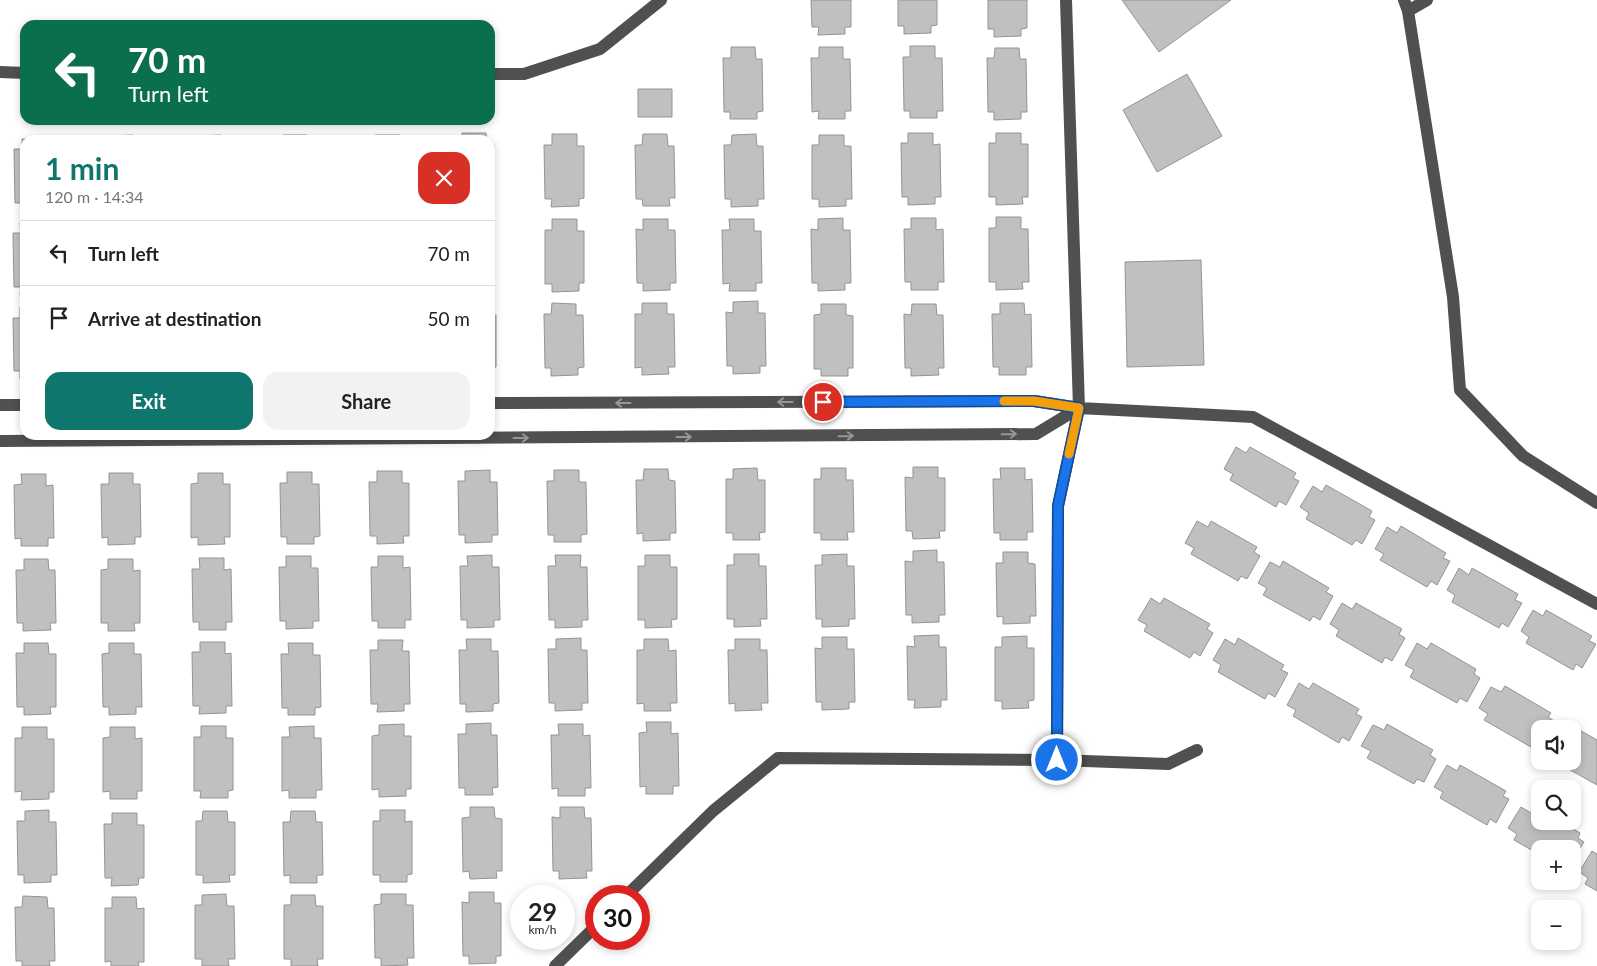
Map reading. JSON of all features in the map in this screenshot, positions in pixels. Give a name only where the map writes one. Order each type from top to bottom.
[{"type":"street","points":[[495,74],[524,74],[600,49],[661,0]]},
{"type":"street","points":[[1057,760],[1058,506],[1079,408],[1066,0]]},
{"type":"street","points":[[1427,0],[1406,5],[1453,298],[1460,390],[1523,456],[1597,503]]},
{"type":"street","points":[[0,72],[20,72]]},
{"type":"street","points":[[495,403],[1034,401],[1079,408],[1253,417],[1597,604]]},
{"type":"street","points":[[0,405],[20,405]]},
{"type":"street","points":[[495,438],[1036,434],[1079,408]]},
{"type":"street","points":[[0,441],[148,440]]},
{"type":"street","points":[[637,885],[713,811],[778,758],[1057,760],[1168,764],[1197,750]]},
{"type":"street","points":[[555,966],[585,937]]},
{"type":"building","points":[[811,0],[851,0],[851,27],[845,27],[845,34],[818,35],[819,27],[812,27]]},
{"type":"building","points":[[898,0],[937,0],[937,25],[931,26],[931,33],[904,34],[904,26],[898,26]]},
{"type":"building","points":[[988,0],[1027,0],[1027,28],[1021,29],[1021,36],[994,37],[994,29],[988,29]]},
{"type":"building","points":[[1122,0],[1231,0],[1159,52]]},
{"type":"building","points":[[910,46],[935,46],[935,58],[942,58],[943,111],[937,111],[937,118],[910,118],[910,111],[904,111],[903,57],[910,57]]},
{"type":"building","points":[[731,47],[755,47],[756,59],[762,59],[763,111],[757,112],[757,119],[730,119],[730,112],[724,112],[723,58],[731,58]]},
{"type":"building","points":[[819,47],[843,47],[843,59],[850,59],[851,111],[845,111],[845,119],[818,119],[819,111],[812,112],[811,58],[819,58]]},
{"type":"building","points":[[995,48],[1019,48],[1020,59],[1026,59],[1027,112],[1021,112],[1021,119],[994,120],[994,112],[988,112],[987,58],[994,58]]},
{"type":"building","points":[[1187,74],[1222,136],[1157,172],[1123,110]]},
{"type":"building","points":[[638,89],[672,89],[672,117],[638,117]]},
{"type":"building","points":[[462,133],[486,133],[486,135],[462,135]]},
{"type":"building","points":[[908,133],[933,133],[933,145],[940,144],[941,197],[935,197],[935,204],[908,205],[908,197],[902,197],[901,143],[908,143]]},
{"type":"building","points":[[996,133],[1021,133],[1021,144],[1028,144],[1028,197],[1022,197],[1023,204],[996,205],[996,197],[989,197],[989,143],[996,143]]},
{"type":"building","points":[[552,134],[577,134],[577,146],[584,146],[584,198],[579,199],[579,206],[551,207],[552,199],[545,199],[544,145],[552,145]]},
{"type":"building","points":[[643,134],[667,134],[668,146],[674,146],[675,198],[669,198],[670,206],[643,206],[642,199],[636,199],[635,145],[642,145]]},
{"type":"building","points":[[756,134],[757,146],[763,146],[764,199],[758,199],[758,206],[731,207],[731,199],[725,199],[724,145],[731,145],[732,135]]},
{"type":"building","points":[[819,135],[844,135],[844,146],[851,146],[852,199],[846,199],[846,206],[819,207],[819,199],[812,199],[812,145],[819,145]]},
{"type":"building","points":[[14,149],[20,149],[20,203],[15,203]]},
{"type":"building","points":[[996,217],[1021,217],[1021,229],[1028,229],[1029,282],[1022,282],[1023,289],[996,290],[996,282],[989,282],[989,228],[996,228]]},
{"type":"building","points":[[843,218],[843,230],[850,230],[851,283],[845,283],[845,290],[818,291],[818,283],[812,283],[811,229],[818,230],[818,219]]},
{"type":"building","points":[[911,218],[936,218],[936,230],[943,229],[944,282],[938,282],[938,290],[911,290],[911,282],[905,282],[904,229],[911,229]]},
{"type":"building","points":[[552,219],[577,219],[577,231],[584,231],[584,283],[579,283],[579,291],[552,292],[552,284],[545,284],[545,230],[552,230]]},
{"type":"building","points":[[643,219],[668,219],[668,230],[675,230],[676,283],[670,283],[670,290],[643,291],[643,283],[637,283],[636,229],[643,230]]},
{"type":"building","points":[[729,219],[754,219],[754,231],[761,231],[762,283],[756,283],[756,291],[729,291],[730,283],[723,284],[722,230],[730,230]]},
{"type":"building","points":[[13,233],[20,233],[20,287],[14,287]]},
{"type":"building","points":[[1201,260],[1204,365],[1127,367],[1125,262]]},
{"type":"building","points":[[758,301],[758,313],[765,313],[766,366],[760,366],[760,373],[733,374],[733,366],[727,366],[726,312],[733,313],[733,302]]},
{"type":"building","points":[[552,303],[576,304],[576,315],[583,315],[584,367],[578,368],[578,375],[551,376],[551,368],[545,368],[544,314],[551,314]]},
{"type":"building","points":[[642,303],[667,303],[667,314],[674,314],[675,367],[668,367],[669,374],[642,375],[642,367],[635,368],[635,314],[642,314]]},
{"type":"building","points":[[1000,303],[1024,303],[1025,315],[1031,314],[1032,367],[1026,367],[1026,375],[999,375],[999,367],[993,367],[992,314],[1000,314]]},
{"type":"building","points":[[821,304],[846,304],[846,315],[853,316],[853,368],[848,368],[848,376],[821,376],[821,369],[814,369],[814,315],[821,314]]},
{"type":"building","points":[[912,304],[936,304],[937,315],[943,315],[944,368],[938,368],[939,375],[911,376],[911,368],[905,368],[904,314],[911,315]]},
{"type":"building","points":[[495,315],[496,315],[495,367]]},
{"type":"building","points":[[13,318],[20,318],[20,371],[14,371]]},
{"type":"building","points":[[1236,447],[1246,453],[1250,447],[1296,473],[1293,478],[1299,481],[1286,505],[1279,501],[1276,507],[1230,480],[1233,474],[1224,469]]},
{"type":"building","points":[[913,467],[938,467],[938,478],[945,478],[945,531],[939,531],[940,538],[913,539],[912,531],[906,531],[905,477],[913,478]]},
{"type":"building","points":[[757,468],[758,480],[765,480],[765,532],[759,533],[760,540],[733,540],[733,533],[726,533],[726,479],[733,479],[733,469]]},
{"type":"building","points":[[821,468],[846,468],[846,480],[853,480],[854,532],[847,532],[848,540],[821,540],[821,533],[814,533],[814,479],[821,479]]},
{"type":"building","points":[[1000,468],[1025,468],[1025,480],[1032,479],[1033,532],[1027,532],[1027,540],[1000,540],[1000,533],[994,533],[993,479],[1001,479]]},
{"type":"building","points":[[644,469],[668,469],[669,480],[675,481],[676,533],[670,533],[670,540],[643,541],[643,533],[637,534],[636,480],[643,480]]},
{"type":"building","points":[[490,470],[490,482],[497,482],[498,535],[492,535],[492,542],[465,543],[465,535],[459,535],[458,481],[465,481],[465,471]]},
{"type":"building","points":[[554,470],[579,470],[579,482],[586,482],[587,534],[581,535],[581,542],[554,542],[554,535],[548,535],[547,481],[554,481]]},
{"type":"building","points":[[377,471],[402,471],[402,483],[409,483],[409,536],[403,536],[404,543],[377,544],[377,536],[370,536],[369,482],[377,482]]},
{"type":"building","points":[[287,472],[312,472],[312,484],[319,484],[320,536],[314,537],[314,544],[287,544],[287,537],[281,537],[280,483],[287,483]]},
{"type":"building","points":[[109,473],[133,473],[133,484],[140,484],[141,537],[135,537],[135,544],[108,545],[108,537],[102,538],[101,484],[109,484]]},
{"type":"building","points":[[198,473],[223,473],[223,484],[230,484],[230,537],[224,537],[225,544],[198,545],[198,537],[191,538],[191,484],[198,483]]},
{"type":"building","points":[[21,474],[46,474],[46,486],[53,485],[54,538],[48,538],[48,546],[21,546],[21,538],[15,539],[14,485],[22,484]]},
{"type":"building","points":[[1326,485],[1372,511],[1369,517],[1375,520],[1362,544],[1356,540],[1352,545],[1306,519],[1309,513],[1300,507],[1313,486],[1322,492]]},
{"type":"building","points":[[1197,521],[1208,527],[1211,521],[1257,547],[1254,552],[1260,556],[1247,579],[1241,576],[1238,581],[1191,554],[1194,548],[1185,543]]},
{"type":"building","points":[[1401,526],[1446,553],[1443,558],[1450,561],[1437,585],[1431,581],[1427,587],[1380,560],[1384,554],[1375,549],[1387,527],[1397,533]]},
{"type":"building","points":[[937,550],[937,562],[944,562],[945,615],[939,615],[939,622],[912,623],[912,615],[906,615],[905,561],[913,562],[913,551]]},
{"type":"building","points":[[1003,552],[1028,552],[1028,563],[1035,564],[1036,616],[1030,616],[1030,623],[1003,624],[1003,616],[997,617],[996,563],[1003,563]]},
{"type":"building","points":[[734,554],[759,554],[759,566],[766,566],[767,619],[760,619],[761,626],[734,627],[734,619],[727,619],[727,565],[734,565]]},
{"type":"building","points":[[847,554],[847,566],[854,566],[855,619],[849,619],[849,626],[822,627],[822,619],[816,619],[815,565],[822,565],[822,555]]},
{"type":"building","points":[[492,555],[492,567],[499,567],[500,620],[494,620],[494,627],[467,628],[467,620],[461,620],[460,566],[468,566],[467,556]]},
{"type":"building","points":[[555,555],[581,555],[580,567],[587,567],[588,620],[582,620],[582,627],[555,628],[555,620],[549,620],[548,566],[556,566]]},
{"type":"building","points":[[645,555],[670,555],[670,567],[677,567],[677,619],[671,620],[672,627],[645,628],[645,620],[638,620],[638,566],[645,566]]},
{"type":"building","points":[[286,556],[311,556],[311,568],[318,568],[319,621],[313,621],[313,628],[286,629],[286,621],[280,621],[279,567],[286,567]]},
{"type":"building","points":[[378,556],[403,556],[403,568],[410,567],[411,620],[405,620],[405,628],[378,628],[378,621],[372,621],[371,567],[378,567]]},
{"type":"building","points":[[199,558],[224,558],[224,570],[231,569],[232,622],[226,622],[226,630],[199,630],[199,622],[193,622],[192,569],[200,569]]},
{"type":"building","points":[[24,559],[48,559],[49,570],[55,570],[56,623],[50,623],[51,630],[23,631],[23,623],[17,623],[16,570],[24,570]]},
{"type":"building","points":[[108,559],[133,559],[133,571],[140,570],[140,623],[134,623],[135,631],[108,631],[108,623],[101,623],[101,570],[108,569]]},
{"type":"building","points":[[1283,561],[1329,588],[1326,592],[1333,596],[1320,620],[1313,616],[1310,621],[1263,595],[1267,588],[1258,583],[1270,562],[1280,567]]},
{"type":"building","points":[[1459,568],[1469,575],[1472,568],[1518,594],[1515,600],[1522,603],[1508,627],[1502,623],[1499,628],[1452,602],[1455,595],[1447,590]]},
{"type":"building","points":[[1151,598],[1160,604],[1164,598],[1210,624],[1207,629],[1213,633],[1200,656],[1194,652],[1190,658],[1144,631],[1147,625],[1138,620]]},
{"type":"building","points":[[1342,603],[1352,609],[1356,603],[1402,629],[1399,634],[1405,638],[1392,661],[1385,657],[1382,663],[1336,636],[1339,630],[1330,624]]},
{"type":"building","points":[[1533,610],[1543,616],[1546,610],[1592,636],[1589,641],[1596,644],[1582,668],[1576,664],[1573,670],[1526,643],[1529,637],[1521,631]]},
{"type":"building","points":[[939,635],[939,647],[946,647],[947,700],[941,700],[941,707],[914,708],[915,700],[908,700],[907,646],[915,647],[914,636]]},
{"type":"building","points":[[1027,636],[1027,648],[1034,648],[1034,700],[1028,701],[1029,708],[1002,709],[1002,701],[995,701],[995,647],[1002,647],[1002,637]]},
{"type":"building","points":[[822,637],[847,637],[847,649],[854,649],[855,702],[849,702],[849,709],[822,710],[822,702],[816,702],[815,648],[822,649]]},
{"type":"building","points":[[581,638],[581,650],[587,650],[588,703],[582,703],[582,710],[555,711],[555,703],[549,703],[548,649],[556,649],[556,639]]},
{"type":"building","points":[[1238,638],[1284,665],[1281,670],[1288,673],[1275,697],[1268,693],[1265,699],[1218,672],[1221,665],[1213,660],[1225,639],[1235,645]]},
{"type":"building","points":[[466,639],[491,639],[491,651],[498,651],[499,703],[493,704],[493,711],[466,712],[466,704],[460,704],[459,650],[467,650]]},
{"type":"building","points":[[644,639],[668,639],[669,651],[676,650],[677,703],[670,703],[671,711],[644,711],[644,703],[637,704],[637,650],[644,650]]},
{"type":"building","points":[[735,639],[760,639],[760,650],[767,650],[768,703],[761,703],[762,710],[735,711],[735,703],[729,704],[728,650],[735,650]]},
{"type":"building","points":[[378,640],[403,640],[402,651],[409,651],[410,704],[404,704],[404,711],[377,712],[378,704],[371,704],[370,650],[378,650]]},
{"type":"building","points":[[200,642],[225,642],[225,654],[231,653],[232,706],[226,706],[226,713],[199,714],[200,706],[193,706],[192,652],[200,652]]},
{"type":"building","points":[[24,643],[48,643],[49,654],[56,654],[56,707],[50,707],[51,714],[24,715],[24,707],[17,707],[16,653],[24,653]]},
{"type":"building","points":[[109,643],[134,643],[134,654],[141,654],[142,707],[136,707],[136,714],[109,715],[109,707],[103,707],[102,654],[109,653]]},
{"type":"building","points":[[288,643],[313,643],[313,655],[320,655],[321,707],[315,708],[315,715],[288,715],[288,708],[282,708],[281,654],[289,654]]},
{"type":"building","points":[[1417,643],[1427,649],[1431,643],[1476,669],[1474,674],[1480,678],[1467,702],[1460,698],[1457,703],[1410,677],[1414,670],[1405,665]]},
{"type":"building","points":[[1299,683],[1309,689],[1313,683],[1359,709],[1356,714],[1362,717],[1349,741],[1342,737],[1339,743],[1293,716],[1296,710],[1287,705]]},
{"type":"building","points":[[1505,686],[1551,713],[1548,717],[1552,720],[1531,720],[1531,747],[1484,720],[1488,714],[1479,708],[1491,687],[1501,692]]},
{"type":"building","points":[[646,722],[671,722],[671,734],[678,733],[679,786],[673,786],[673,794],[646,794],[646,786],[640,787],[639,733],[647,732]]},
{"type":"building","points":[[491,723],[491,735],[497,735],[498,787],[492,788],[493,795],[465,795],[465,788],[459,788],[458,734],[466,734],[466,724]]},
{"type":"building","points":[[404,724],[404,736],[411,736],[411,789],[406,789],[406,796],[379,797],[379,789],[372,790],[372,736],[379,735],[379,725]]},
{"type":"building","points":[[558,724],[583,724],[583,736],[590,735],[591,788],[585,788],[585,796],[558,796],[558,788],[552,789],[551,735],[559,735]]},
{"type":"building","points":[[1387,724],[1433,750],[1430,755],[1436,759],[1424,782],[1417,779],[1414,784],[1367,758],[1371,751],[1361,746],[1373,725],[1384,730]]},
{"type":"building","points":[[201,726],[226,726],[226,738],[233,738],[233,790],[228,791],[228,798],[200,798],[201,791],[194,791],[194,737],[201,737]]},
{"type":"building","points":[[314,726],[314,738],[321,738],[322,790],[316,790],[316,798],[289,798],[289,790],[282,791],[282,737],[290,737],[289,727]]},
{"type":"building","points":[[22,727],[47,727],[47,739],[54,739],[54,792],[49,792],[49,799],[21,800],[22,791],[15,792],[15,738],[22,738]]},
{"type":"building","points":[[110,727],[135,727],[135,739],[142,738],[142,791],[137,791],[137,799],[110,799],[110,791],[103,792],[103,738],[110,737]]},
{"type":"building","points":[[1581,731],[1597,740],[1597,785],[1570,770],[1581,770]]},
{"type":"building","points":[[1447,765],[1457,771],[1460,765],[1506,791],[1503,796],[1509,799],[1496,823],[1490,819],[1487,825],[1440,798],[1443,792],[1434,787]]},
{"type":"building","points":[[470,807],[494,807],[495,818],[502,819],[502,871],[496,871],[497,878],[470,879],[469,871],[463,872],[462,818],[470,817]]},
{"type":"building","points":[[560,807],[584,807],[585,818],[591,818],[592,871],[586,871],[587,878],[559,879],[559,871],[553,871],[552,817],[560,818]]},
{"type":"building","points":[[1521,807],[1531,813],[1531,830],[1575,830],[1580,833],[1578,838],[1581,840],[1531,840],[1531,850],[1514,840],[1517,834],[1508,828]]},
{"type":"building","points":[[49,810],[49,822],[56,822],[57,875],[51,875],[51,882],[24,883],[24,875],[18,875],[17,821],[25,821],[25,811]]},
{"type":"building","points":[[380,810],[405,810],[405,822],[412,821],[412,874],[407,875],[407,882],[380,882],[380,875],[373,875],[373,821],[380,821]]},
{"type":"building","points":[[203,811],[227,811],[228,822],[235,822],[235,875],[229,875],[230,882],[203,883],[203,875],[196,875],[196,821],[202,821]]},
{"type":"building","points":[[291,811],[315,811],[316,822],[322,822],[323,875],[317,875],[317,883],[290,883],[290,875],[284,876],[283,822],[290,822]]},
{"type":"building","points":[[112,813],[137,813],[137,825],[144,825],[144,878],[139,878],[138,885],[111,886],[112,878],[105,878],[104,824],[112,824]]},
{"type":"building","points":[[1592,851],[1597,854],[1597,891],[1585,884],[1588,878],[1581,873],[1581,869]]},
{"type":"building","points":[[469,892],[494,892],[494,903],[501,903],[501,956],[496,956],[496,963],[469,964],[469,956],[463,956],[462,902],[469,903]]},
{"type":"building","points":[[226,894],[227,906],[234,906],[235,959],[228,959],[229,966],[202,966],[202,959],[195,959],[195,905],[202,905],[202,895]]},
{"type":"building","points":[[381,894],[406,894],[406,905],[413,905],[414,958],[407,958],[408,965],[381,966],[381,958],[375,958],[374,905],[381,904]]},
{"type":"building","points":[[291,895],[315,895],[316,906],[323,906],[323,959],[317,959],[318,966],[291,966],[291,959],[284,959],[284,905],[291,905]]},
{"type":"building","points":[[23,896],[47,897],[48,908],[54,908],[55,961],[49,961],[50,966],[22,966],[22,961],[16,961],[15,907],[22,907]]},
{"type":"building","points":[[112,897],[136,897],[137,909],[144,908],[144,962],[138,962],[139,966],[111,966],[111,961],[105,962],[105,908],[112,908]]},
{"type":"slow traffic","points":[[1004,401],[1034,401],[1079,408],[1069,454]]},
{"type":"route","points":[[823,402],[1034,401],[1079,408],[1058,506],[1057,760]]}]
